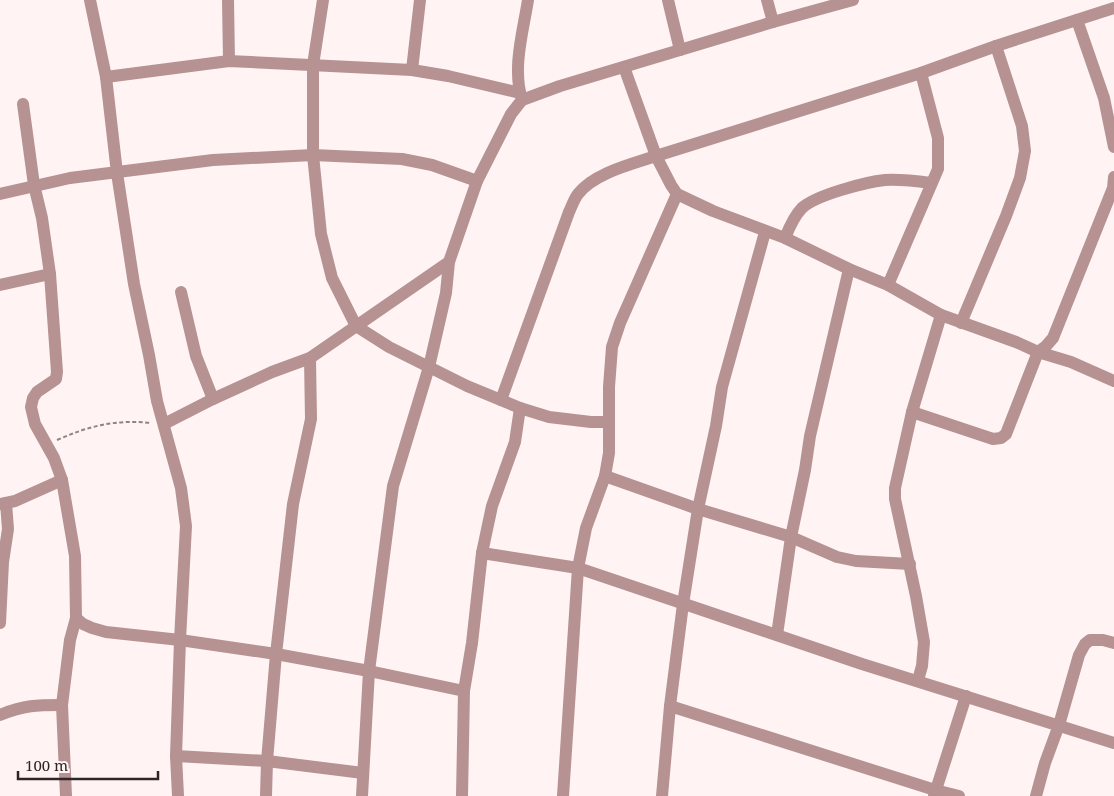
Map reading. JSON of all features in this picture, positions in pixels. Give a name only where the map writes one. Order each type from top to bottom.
[{"type":"street","points":[[90,0],[106,77],[117,173],[134,284],[149,355],[156,401],[181,488],[186,526],[176,756],[178,796]]},
{"type":"street","points":[[228,0],[230,61]]},
{"type":"street","points":[[323,0],[313,65],[313,155],[321,234],[332,278],[356,326],[390,347],[429,367],[520,408],[549,417],[609,422]]},
{"type":"street","points":[[412,70],[420,0]]},
{"type":"street","points":[[362,796],[369,671],[393,486],[429,367],[446,293],[449,262],[477,181],[521,96],[518,64],[528,0]]},
{"type":"street","points":[[668,0],[680,50]]},
{"type":"street","points":[[767,0],[773,22]]},
{"type":"street","points":[[106,77],[230,61],[412,70],[448,76],[521,96],[853,0]]},
{"type":"street","points":[[501,400],[576,195],[588,183],[618,169],[656,156],[921,73],[996,46],[1114,8]]},
{"type":"street","points":[[1077,20],[1104,98],[1114,147]]},
{"type":"street","points":[[961,323],[1006,216],[1020,178],[1025,151],[1022,126],[996,46]]},
{"type":"street","points":[[624,67],[656,156],[677,194],[765,232],[785,238],[849,269],[888,285],[941,315],[1016,342],[1038,352],[1071,362],[1114,380]]},
{"type":"street","points":[[888,285],[938,169],[938,138],[921,73]]},
{"type":"street","points":[[23,104],[34,185],[42,218],[50,274],[57,376],[50,384],[37,392],[31,407],[35,424],[54,458],[62,480],[75,556],[76,618],[70,640],[62,705],[66,796]]},
{"type":"street","points":[[0,194],[70,178],[213,160],[313,155],[402,159],[432,165],[477,181]]},
{"type":"street","points":[[912,412],[993,439],[1001,438],[1006,434],[1038,352],[1053,338],[1064,314],[1071,291],[1113,188],[1114,177]]},
{"type":"street","points":[[785,238],[789,226],[802,208],[829,194],[883,180],[906,179],[931,183]]},
{"type":"street","points":[[563,796],[578,568],[586,528],[605,476],[609,453],[612,347],[620,322],[677,194]]},
{"type":"street","points":[[662,796],[670,706],[698,509],[716,426],[722,387],[765,232]]},
{"type":"street","points":[[164,424],[272,372],[310,358],[449,262]]},
{"type":"street","points":[[777,635],[790,537],[805,470],[810,436],[849,269]]},
{"type":"street","points":[[0,285],[50,274]]},
{"type":"street","points":[[181,292],[196,356],[213,399]]},
{"type":"street","points":[[918,680],[922,666],[924,642],[910,564],[895,499],[895,488],[912,412],[941,315]]},
{"type":"street","points":[[266,796],[276,654],[293,504],[311,419],[310,358]]},
{"type":"street","points":[[462,796],[464,691],[472,643],[482,553],[492,506],[515,442],[520,408]]},
{"type":"street","points":[[605,476],[698,509],[790,537],[837,557],[856,561],[910,564]]},
{"type":"street","points":[[0,623],[8,529],[3,504],[15,501],[62,480]]},
{"type":"street","points":[[482,553],[578,568],[862,664],[1114,743]]},
{"type":"street","points":[[76,618],[92,628],[106,632],[180,640],[276,654],[464,691]]},
{"type":"street","points":[[1036,796],[1079,655],[1085,644],[1090,640],[1103,640],[1114,643]]},
{"type":"street","points":[[934,793],[966,696]]},
{"type":"street","points":[[0,715],[13,709],[31,705],[62,705]]},
{"type":"street","points":[[670,706],[934,793],[959,796]]},
{"type":"street","points":[[176,756],[267,761],[363,773]]},
{"type":"path","points":[[47,444],[77,431],[101,424],[132,421],[164,424]]}]
